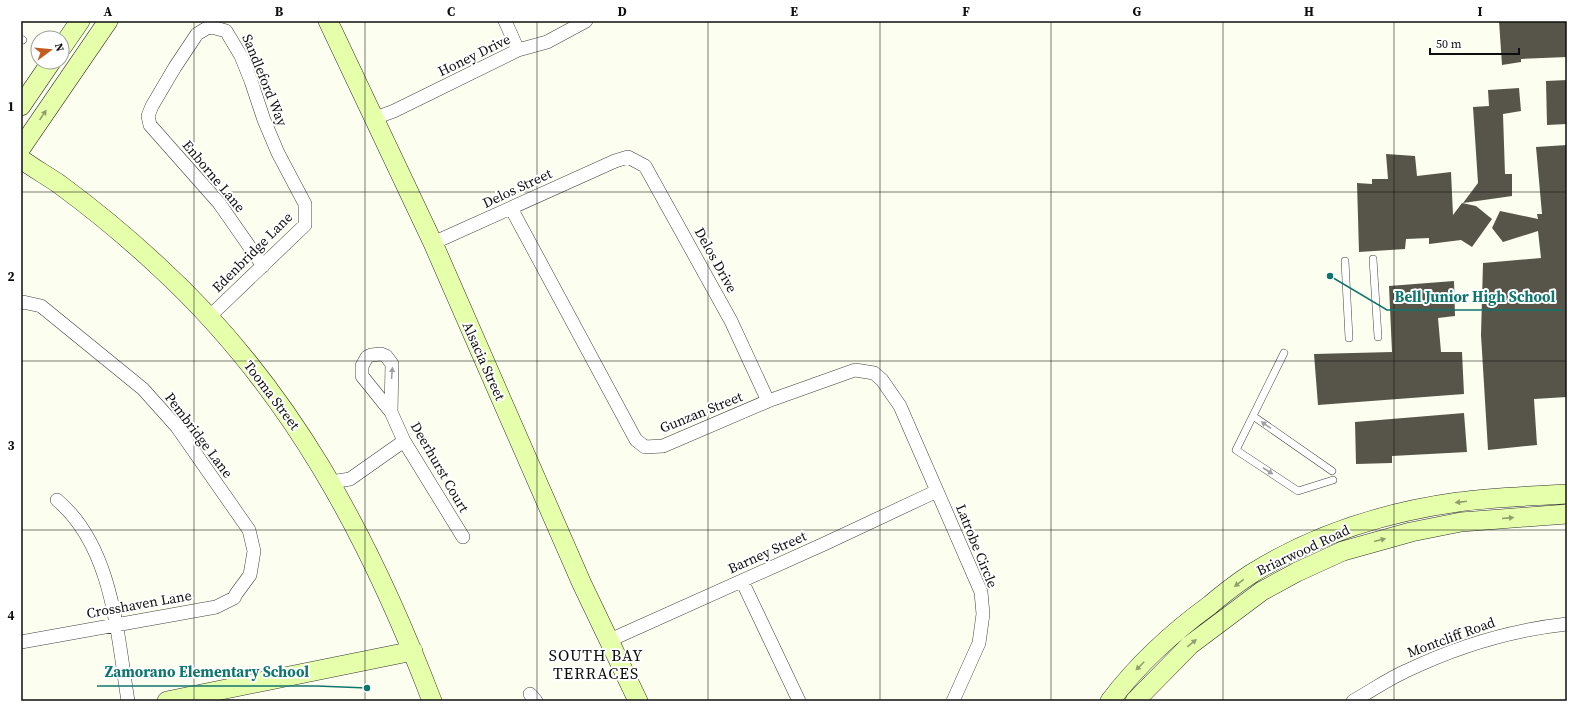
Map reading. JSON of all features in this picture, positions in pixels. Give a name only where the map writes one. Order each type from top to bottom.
[{"type":"main road","points":[[70,35],[80,21]]},
{"type":"main road","points":[[21,148],[108,21]]},
{"type":"main road","name":"Alsacia Street","points":[[328,21],[433,243],[582,584],[638,701]]},
{"type":"main road","points":[[21,106],[46,70]]},
{"type":"main road","name":"Tooma Street","points":[[21,159],[58,184],[105,220],[159,266],[209,317],[270,391],[310,447],[365,545],[413,651],[432,701]]},
{"type":"main road","name":"Briarwood Road","points":[[1110,701],[1125,681],[1177,629],[1251,574],[1291,552],[1336,532],[1407,512],[1458,502],[1567,494]]},
{"type":"main road","name":"Briarwood Road","points":[[1135,701],[1190,645],[1262,591],[1295,573],[1343,551],[1411,532],[1461,522],[1567,514]]},
{"type":"main road","points":[[1295,573],[1302,557],[1335,542],[1336,532]]},
{"type":"main road","points":[[167,701],[413,651]]},
{"type":"street","points":[[505,21],[518,50]]},
{"type":"street","name":"Honey Drive","points":[[375,118],[394,111],[518,50],[547,42],[586,21]]},
{"type":"street","name":"Sandleford Way","points":[[152,106],[197,34],[207,28],[212,27],[226,31],[244,62],[264,120],[278,153],[305,204]]},
{"type":"street","name":"Enborne Lane","points":[[152,106],[148,116],[150,125],[219,203],[263,266]]},
{"type":"street","name":"Delos Drive","points":[[615,161],[628,157],[644,166],[731,321],[768,401]]},
{"type":"street","name":"Delos Street","points":[[433,243],[615,161]]},
{"type":"street","name":"Edenbridge Lane","points":[[209,317],[305,225],[305,204]]},
{"type":"street","name":"Gunzan Street","points":[[511,208],[636,440],[644,447],[663,446],[768,401],[856,370],[874,373],[882,380],[900,406]]},
{"type":"street","name":"Pembridge Lane","points":[[21,303],[23,302],[41,306],[143,389],[177,427],[249,530],[254,551],[250,575]]},
{"type":"street","name":"Latrobe Circle","points":[[900,406],[981,592],[983,614],[979,643],[953,701]]},
{"type":"street","name":"Deerhurst Court","points":[[391,412],[404,441],[463,537]]},
{"type":"street","points":[[331,482],[350,478],[404,441]]},
{"type":"street","name":"Barney Street","points":[[610,640],[937,491]]},
{"type":"street","points":[[57,500],[66,507],[90,541],[109,589],[128,701]]},
{"type":"street","name":"Crosshaven Lane","points":[[21,642],[216,606],[234,598],[250,575]]},
{"type":"street","points":[[742,581],[799,701]]},
{"type":"street","name":"Montcliff Road","points":[[1353,701],[1405,671],[1468,645],[1532,628],[1567,624]]},
{"type":"lane","points":[[1373,259],[1378,337]]},
{"type":"lane","points":[[1345,261],[1349,338]]},
{"type":"lane","points":[[1284,353],[1236,450],[1298,491],[1333,480]]},
{"type":"lane","points":[[1253,416],[1332,471]]},
{"type":"building","points":[[1499,21],[1567,21],[1567,57],[1521,59],[1521,62],[1502,65]]},
{"type":"building","points":[[1567,80],[1567,124],[1547,125],[1546,81]]},
{"type":"building","points":[[1519,88],[1521,111],[1503,114],[1505,174],[1512,174],[1512,196],[1463,203],[1478,183],[1473,107],[1489,106],[1488,90]]},
{"type":"building","points":[[1567,145],[1567,397],[1534,399],[1537,445],[1488,450],[1481,335],[1483,263],[1541,258],[1538,231],[1503,242],[1492,228],[1500,211],[1538,219],[1537,214],[1542,214],[1536,147]]},
{"type":"building","points":[[1386,154],[1415,156],[1417,176],[1451,172],[1453,215],[1462,203],[1476,206],[1492,219],[1472,247],[1461,240],[1429,244],[1429,238],[1406,239],[1405,249],[1359,252],[1357,183],[1372,184],[1372,179],[1388,179]]},
{"type":"building","points":[[1454,281],[1455,316],[1438,318],[1441,352],[1462,352],[1464,394],[1318,405],[1314,354],[1392,352],[1389,286]]},
{"type":"building","points":[[1464,413],[1467,452],[1392,456],[1392,463],[1356,464],[1355,422]]},
{"type":"place","name":"Bell Junior High School","points":[[1330,276]]},
{"type":"place","name":"Zamorano Elementary School","points":[[367,688]]},
{"type":"district","name":"SOUTH BAY TERRACES","points":[[596,664]]}]
